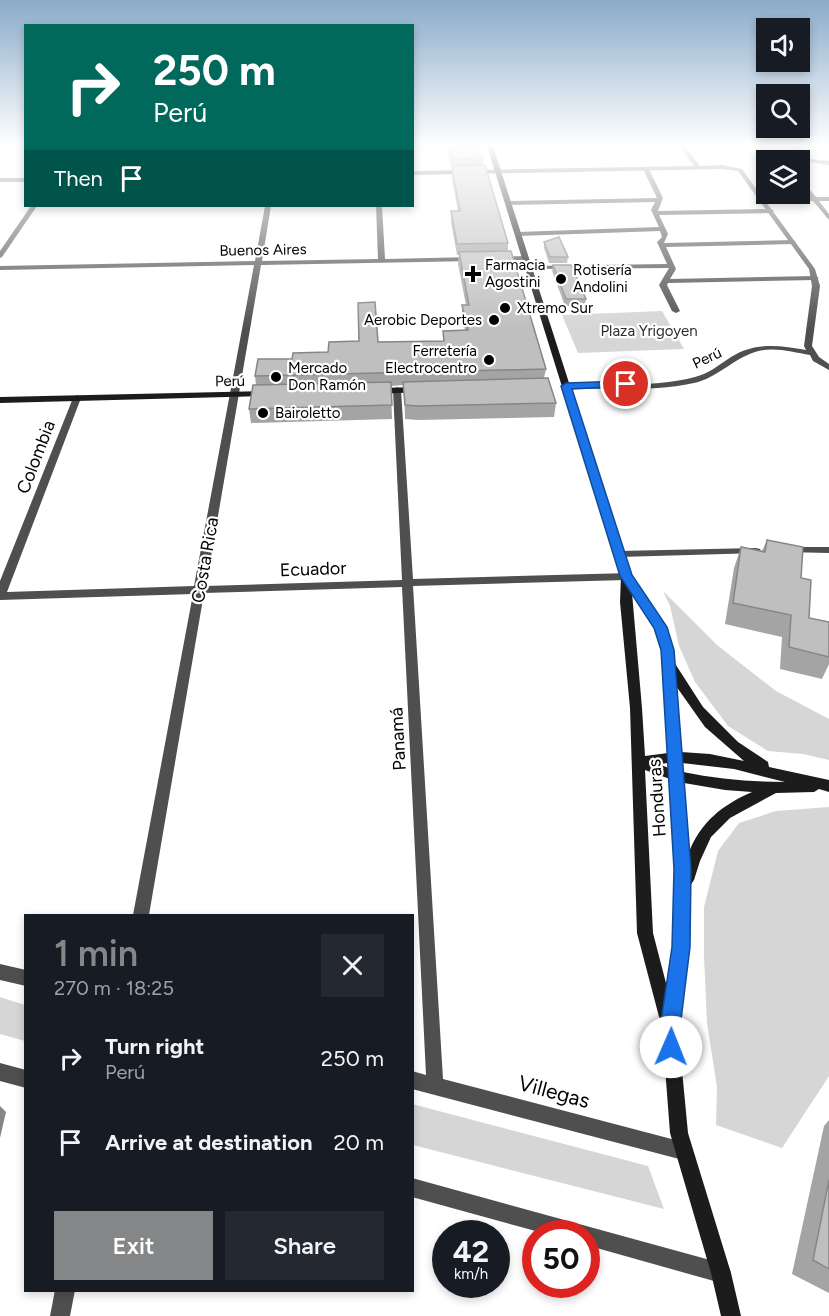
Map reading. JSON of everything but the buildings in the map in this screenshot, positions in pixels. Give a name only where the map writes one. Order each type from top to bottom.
[{"type":"main road","name":"Honduras","points":[[509,207],[626,576],[660,627],[669,663],[683,896],[681,947],[670,1028]]},
{"type":"main road","name":"Perú","points":[[555,386],[566,386]]},
{"type":"main road","points":[[362,391],[431,389]]},
{"type":"main road","name":"Perú","points":[[0,400],[281,393]]},
{"type":"main road","name":"Honduras","points":[[626,576],[626,602],[639,762],[645,933],[670,1028],[676,1116],[683,1151],[721,1273],[731,1316]]},
{"type":"main road","points":[[669,663],[685,693],[708,724],[736,749],[771,771]]},
{"type":"main road","points":[[639,762],[675,757],[771,771],[827,786]]},
{"type":"main road","points":[[639,762],[677,776],[752,788],[827,786]]},
{"type":"main road","points":[[683,896],[698,846],[714,821],[735,806],[775,789]]},
{"type":"street","points":[[0,256],[33,207]]},
{"type":"street","name":"Costa Rica","points":[[141,914],[267,207]]},
{"type":"street","points":[[379,207],[382,261]]},
{"type":"street","points":[[655,207],[654,210],[665,237],[660,242],[673,269],[663,285],[675,311]]},
{"type":"street","points":[[768,207],[812,269],[815,278],[815,296],[808,340],[811,353],[829,368]]},
{"type":"street","points":[[655,213],[771,211]]},
{"type":"street","points":[[518,234],[663,229]]},
{"type":"street","points":[[661,245],[793,242]]},
{"type":"street","points":[[492,259],[526,258]]},
{"type":"street","name":"Buenos Aires","points":[[0,268],[481,259]]},
{"type":"street","points":[[529,268],[672,266]]},
{"type":"street","points":[[664,281],[815,278]]},
{"type":"street","name":"Perú","points":[[566,386],[696,380],[718,371],[748,351],[762,348],[811,353]]},
{"type":"street","name":"Panamá","points":[[397,390],[435,1086]]},
{"type":"street","name":"Colombia","points":[[0,596],[77,398]]},
{"type":"street","points":[[619,554],[829,550]]},
{"type":"street","name":"Ecuador","points":[[0,596],[626,576]]},
{"type":"street","points":[[0,972],[24,978]]},
{"type":"street","points":[[0,1072],[24,1078]]},
{"type":"street","name":"Villegas","points":[[414,1081],[683,1151]]},
{"type":"street","points":[[414,1188],[531,1220]]},
{"type":"street","points":[[600,1239],[721,1273]]},
{"type":"street","points":[[60,1316],[65,1292]]},
{"type":"green space","name":"Plaza Yrigoyen","points":[[662,311],[684,349],[578,353],[562,315]]},
{"type":"green space","points":[[663,591],[717,645],[776,691],[829,719],[829,760],[803,754],[768,751],[728,726],[695,682],[679,646],[670,606]]},
{"type":"green space","points":[[829,807],[829,1076],[782,1148],[716,1125],[717,1087],[707,1023],[704,907],[718,851],[739,823],[776,811]]},
{"type":"green space","points":[[0,997],[24,1005],[24,1041],[0,1034]]},
{"type":"green space","points":[[414,1105],[648,1166],[664,1209],[414,1145]]},
{"type":"place","name":"Farmacia Agostini","points":[[473,274]]},
{"type":"place","name":"Rotisería Andolini","points":[[561,279]]},
{"type":"place","name":"Xtremo Sur","points":[[505,308]]},
{"type":"place","name":"Aerobic Deportes","points":[[494,320]]},
{"type":"place","name":"Ferretería Electrocentro","points":[[489,360]]},
{"type":"place","name":"Mercado Don Ramón","points":[[276,377]]},
{"type":"place","name":"Bairoletto","points":[[263,413]]},
{"type":"route","points":[[626,384],[566,386],[626,576],[654,615],[667,650],[683,869],[681,947],[670,1028],[671,1047]]}]
